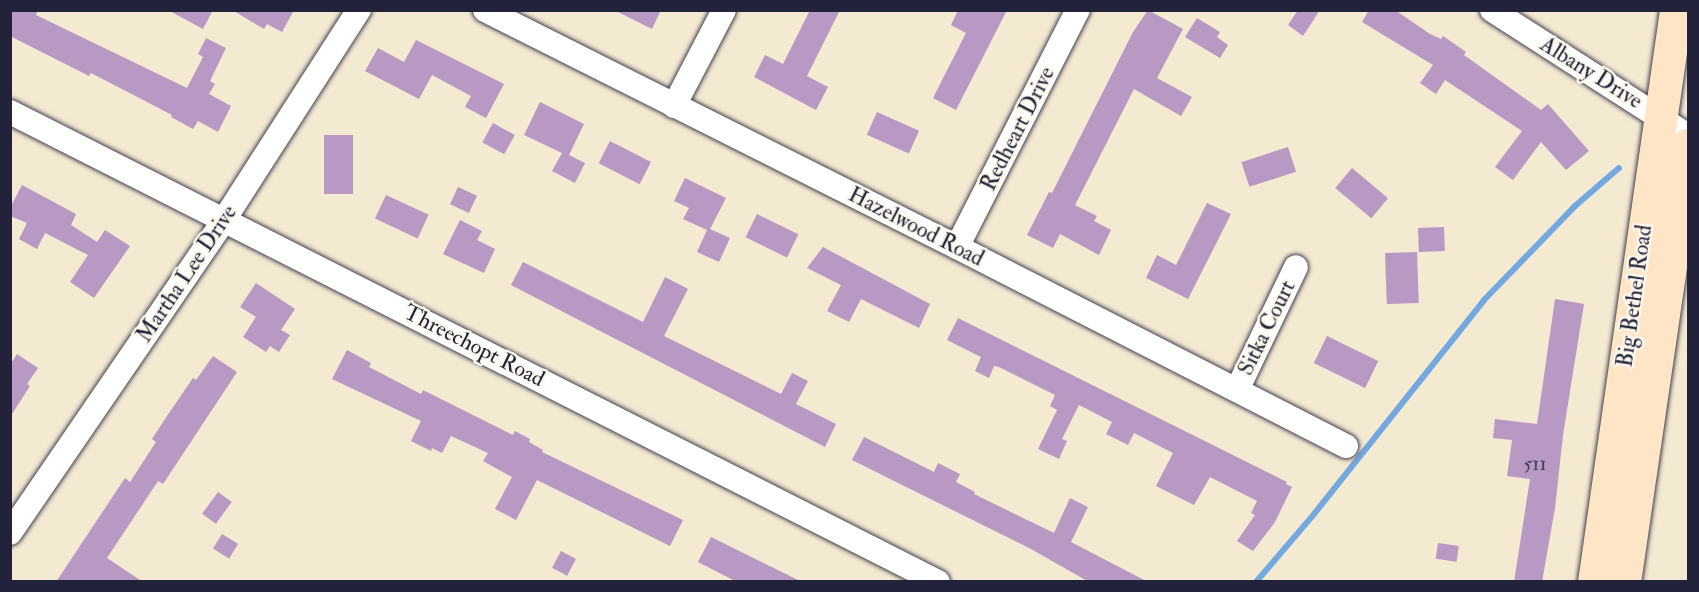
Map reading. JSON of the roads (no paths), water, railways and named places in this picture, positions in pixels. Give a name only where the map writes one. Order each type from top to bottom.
[{"type":"main road","name":"Big Bethel Road","points":[[1594,582],[1676,10]]},
{"type":"main road","name":"Big Bethel Road","points":[[1624,582],[1689,145]]},
{"type":"street","name":"Martha Lee Drive","points":[[11,532],[224,220],[359,10]]},
{"type":"street","name":"Hazelwood Road","points":[[485,10],[1346,446]]},
{"type":"street","points":[[674,106],[724,10]]},
{"type":"street","name":"Redheart Drive","points":[[957,247],[1078,10]]},
{"type":"street","name":"Albany Drive","points":[[1492,10],[1689,136]]},
{"type":"street","name":"Threechopt Road","points":[[10,112],[938,582]]},
{"type":"street","name":"Sitka Court","points":[[1237,390],[1296,267]]},
{"type":"waterway","points":[[1256,582],[1314,514],[1484,300],[1575,206],[1619,168]]}]
